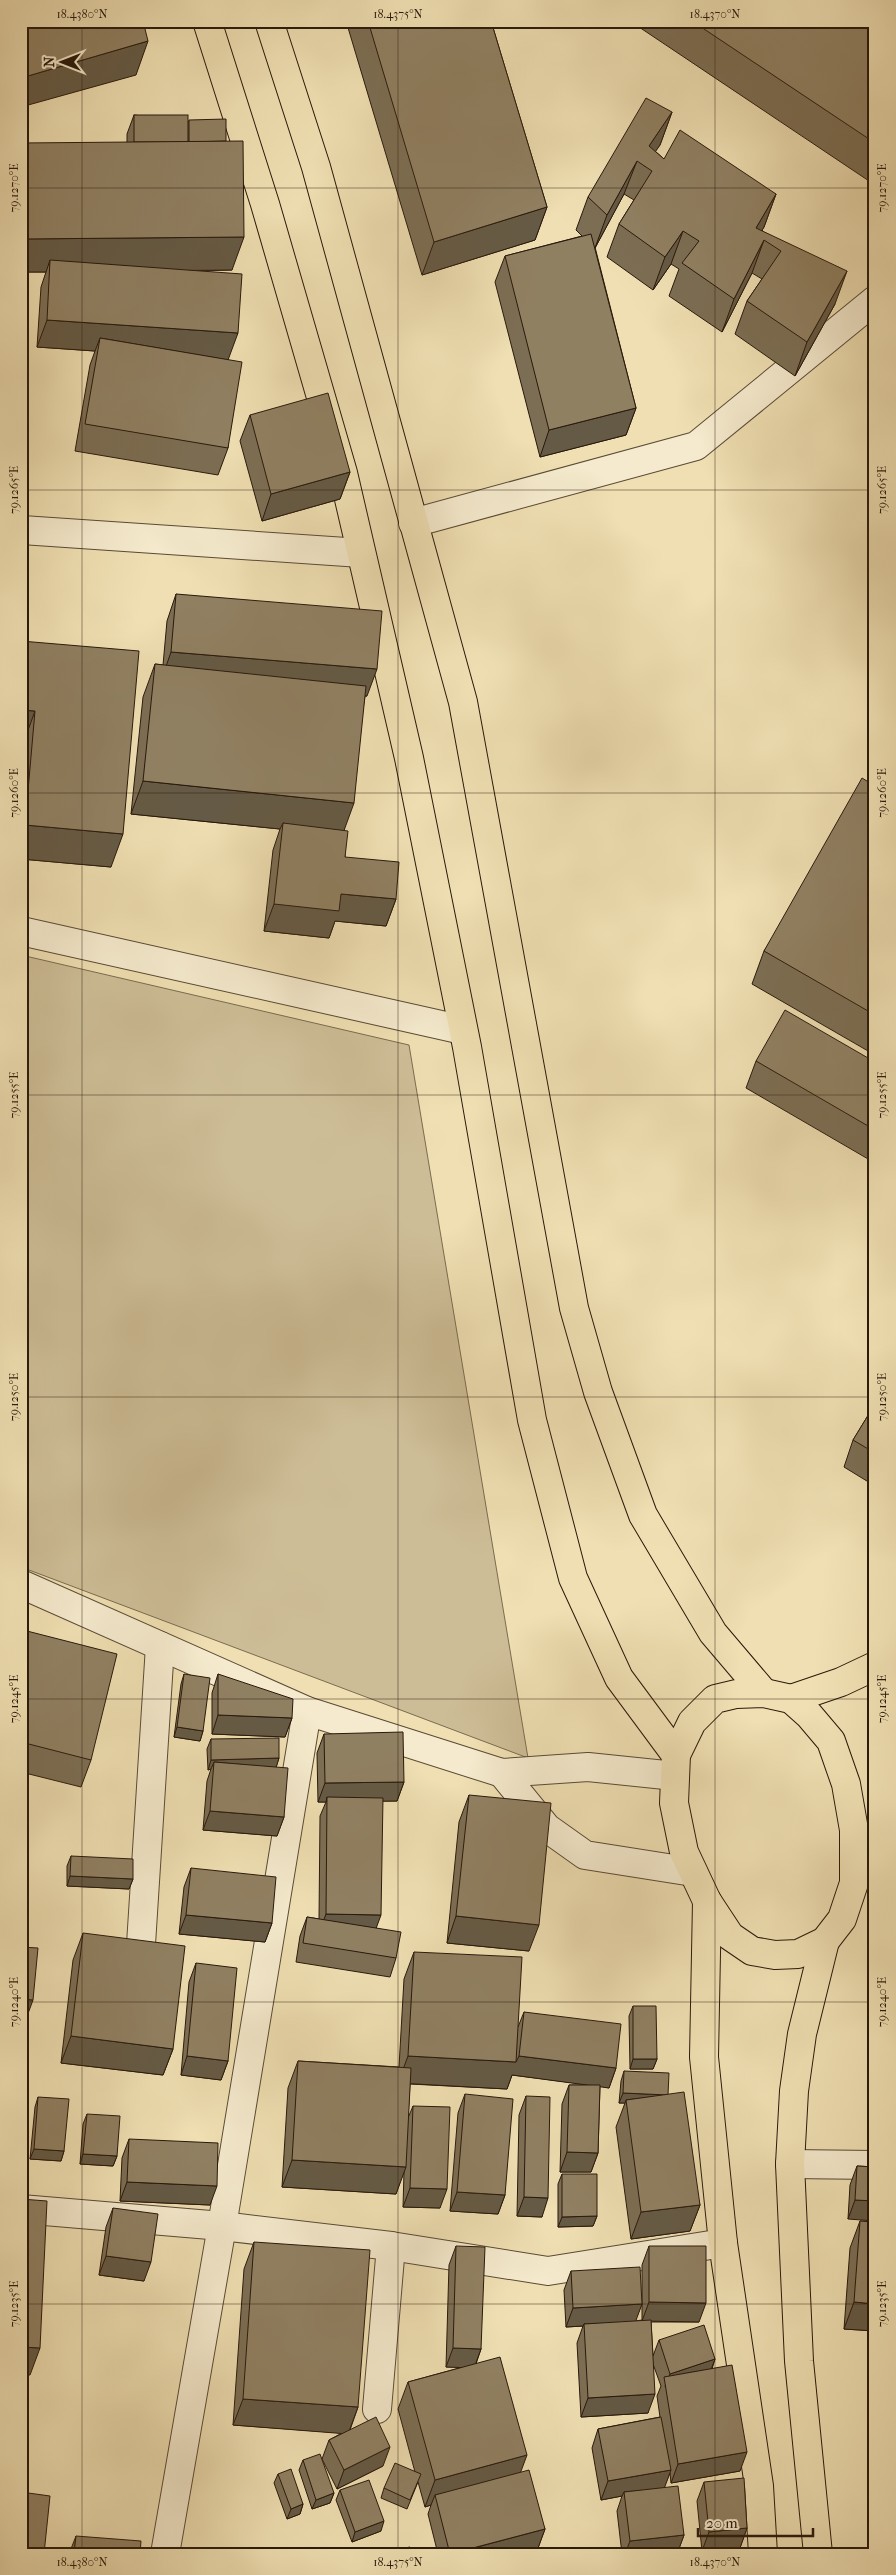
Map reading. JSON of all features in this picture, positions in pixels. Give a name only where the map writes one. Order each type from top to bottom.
[{"type":"main road","points":[[207,21],[265,204],[340,464],[361,553],[409,758],[463,1030],[532,1420],[572,1578],[619,1678],[675,1766]]},
{"type":"main road","points":[[269,21],[316,167],[463,702],[574,1308],[598,1392],[643,1515],[712,1633],[764,1693]]},
{"type":"main road","points":[[791,1699],[841,1682],[875,1666]]},
{"type":"main road","points":[[825,1941],[798,1954],[752,1951],[730,1936],[707,1901],[693,1872],[684,1852],[674,1803],[675,1766],[692,1722],[715,1699],[736,1694],[764,1693],[791,1699],[809,1715],[831,1741],[846,1784],[854,1830],[854,1883],[842,1919]]},
{"type":"main road","points":[[818,2554],[799,2361],[790,2164],[794,2091],[802,2034],[825,1941],[875,1872]]},
{"type":"main road","points":[[707,1901],[704,2057],[723,2243],[759,2486],[763,2554]]},
{"type":"street","points":[[413,523],[696,446],[875,300]]},
{"type":"street","points":[[22,530],[361,553]]},
{"type":"street","points":[[21,931],[463,1030]]},
{"type":"street","points":[[21,1584],[306,1711],[502,1773],[588,1767],[675,1766]]},
{"type":"street","points":[[140,1960],[160,1646]]},
{"type":"street","points":[[164,2554],[222,2226],[306,1711]]},
{"type":"street","points":[[502,1773],[547,1828],[585,1855],[693,1872]]},
{"type":"street","points":[[790,2164],[875,2165]]},
{"type":"street","points":[[21,2208],[222,2226],[391,2246],[548,2271],[723,2243]]},
{"type":"street","points":[[378,2409],[391,2246]]},
{"type":"shaded area","points":[[21,955],[409,1045],[528,1758],[21,1567]]},
{"type":"building","points":[[21,21],[143,21],[148,41],[21,78]]},
{"type":"building","points":[[368,21],[491,21],[547,207],[434,242]]},
{"type":"building","points":[[692,21],[875,21],[875,143]]},
{"type":"building","points":[[646,98],[672,112],[649,146],[664,159],[680,130],[776,194],[756,228],[847,271],[807,342],[747,301],[781,251],[764,240],[734,299],[682,263],[699,241],[683,231],[665,257],[619,224],[652,171],[637,161],[607,215],[588,197]]},
{"type":"building","points":[[134,115],[188,115],[188,142],[134,142]]},
{"type":"building","points":[[226,119],[226,141],[189,142],[189,120]]},
{"type":"building","points":[[243,141],[244,237],[21,239],[21,143]]},
{"type":"building","points":[[591,234],[636,408],[549,430],[505,256]]},
{"type":"building","points":[[50,260],[242,274],[238,333],[47,320]]},
{"type":"building","points":[[100,338],[242,362],[228,448],[85,424]]},
{"type":"building","points":[[328,393],[350,472],[271,494],[250,415]]},
{"type":"building","points":[[176,594],[382,611],[377,669],[171,652]]},
{"type":"building","points":[[21,641],[139,651],[123,834],[25,825],[35,711],[21,710]]},
{"type":"building","points":[[155,664],[366,686],[354,803],[143,781]]},
{"type":"building","points":[[862,778],[875,786],[875,1015],[764,951]]},
{"type":"building","points":[[283,823],[348,831],[345,857],[399,862],[396,899],[341,894],[339,911],[274,904]]},
{"type":"building","points":[[785,1010],[875,1062],[875,1130],[756,1061]]},
{"type":"building","points":[[875,1404],[875,1453],[853,1440]]},
{"type":"building","points":[[23,1630],[117,1654],[91,1760],[21,1742],[21,1638]]},
{"type":"building","points":[[184,1674],[210,1678],[203,1731],[177,1727]]},
{"type":"building","points":[[218,1674],[293,1699],[292,1718],[218,1715]]},
{"type":"building","points":[[403,1732],[404,1782],[325,1783],[324,1734]]},
{"type":"building","points":[[279,1738],[279,1758],[211,1760],[211,1739]]},
{"type":"building","points":[[214,1762],[288,1768],[284,1817],[210,1811]]},
{"type":"building","points":[[469,1795],[551,1803],[539,1925],[456,1916]]},
{"type":"building","points":[[327,1797],[383,1798],[381,1915],[326,1914]]},
{"type":"building","points":[[71,1856],[133,1859],[133,1879],[70,1876]]},
{"type":"building","points":[[191,1868],[276,1877],[272,1923],[186,1915]]},
{"type":"building","points":[[307,1917],[401,1932],[396,1958],[303,1943]]},
{"type":"building","points":[[83,1933],[185,1946],[173,2049],[71,2036]]},
{"type":"building","points":[[21,1947],[38,1948],[33,2000],[21,1999]]},
{"type":"building","points":[[414,1952],[522,1957],[516,2062],[408,2056]]},
{"type":"building","points":[[196,1963],[237,1968],[228,2061],[187,2056]]},
{"type":"building","points":[[633,2006],[656,2006],[657,2059],[633,2059]]},
{"type":"building","points":[[524,2012],[621,2024],[616,2068],[519,2056]]},
{"type":"building","points":[[298,2061],[411,2068],[406,2167],[292,2160]]},
{"type":"building","points":[[624,2071],[669,2073],[668,2095],[623,2093]]},
{"type":"building","points":[[569,2085],[600,2085],[598,2153],[567,2152]]},
{"type":"building","points":[[684,2092],[700,2205],[641,2212],[626,2100]]},
{"type":"building","points":[[465,2094],[513,2099],[505,2195],[457,2192]]},
{"type":"building","points":[[526,2096],[550,2097],[548,2198],[524,2197]]},
{"type":"building","points":[[38,2097],[69,2099],[64,2151],[34,2149]]},
{"type":"building","points":[[413,2106],[450,2107],[447,2189],[410,2188]]},
{"type":"building","points":[[87,2114],[120,2116],[117,2156],[83,2154]]},
{"type":"building","points":[[129,2139],[218,2143],[217,2186],[127,2182]]},
{"type":"building","points":[[857,2166],[875,2167],[875,2201],[855,2200]]},
{"type":"building","points":[[562,2174],[597,2174],[597,2216],[562,2217]]},
{"type":"building","points":[[21,2199],[47,2201],[40,2348],[21,2347]]},
{"type":"building","points":[[113,2208],[158,2214],[151,2262],[106,2256]]},
{"type":"building","points":[[860,2221],[875,2222],[875,2304],[854,2302]]},
{"type":"building","points":[[254,2242],[370,2250],[358,2407],[243,2399]]},
{"type":"building","points":[[456,2246],[485,2247],[481,2349],[453,2348]]},
{"type":"building","points":[[649,2246],[706,2246],[706,2303],[649,2302]]},
{"type":"building","points":[[640,2267],[642,2304],[573,2308],[571,2271]]},
{"type":"building","points":[[651,2320],[655,2394],[588,2398],[584,2324]]},
{"type":"building","points":[[704,2325],[715,2359],[670,2374],[659,2340]]},
{"type":"building","points":[[500,2357],[527,2455],[435,2480],[408,2382]]},
{"type":"building","points":[[732,2365],[747,2452],[678,2464],[664,2377]]},
{"type":"building","points":[[376,2417],[390,2447],[344,2470],[329,2440]]},
{"type":"building","points":[[661,2417],[671,2470],[608,2481],[598,2429]]},
{"type":"building","points":[[320,2454],[334,2493],[316,2500],[303,2460]]},
{"type":"building","points":[[395,2463],[421,2474],[410,2500],[384,2488]]},
{"type":"building","points":[[291,2469],[303,2504],[291,2509],[278,2474]]},
{"type":"building","points":[[529,2470],[545,2529],[450,2554],[435,2495]]},
{"type":"building","points":[[744,2478],[747,2528],[709,2532],[704,2482]]},
{"type":"building","points":[[369,2480],[384,2521],[355,2532],[340,2490]]},
{"type":"building","points":[[678,2486],[684,2535],[630,2541],[624,2492]]},
{"type":"building","points":[[21,2492],[50,2496],[44,2554],[21,2554]]},
{"type":"building","points":[[76,2536],[141,2541],[140,2554],[74,2554]]},
{"type":"building","points":[[410,2547],[411,2554],[385,2554],[384,2552]]},
{"type":"building","points":[[293,2551],[293,2554],[255,2554]]}]
